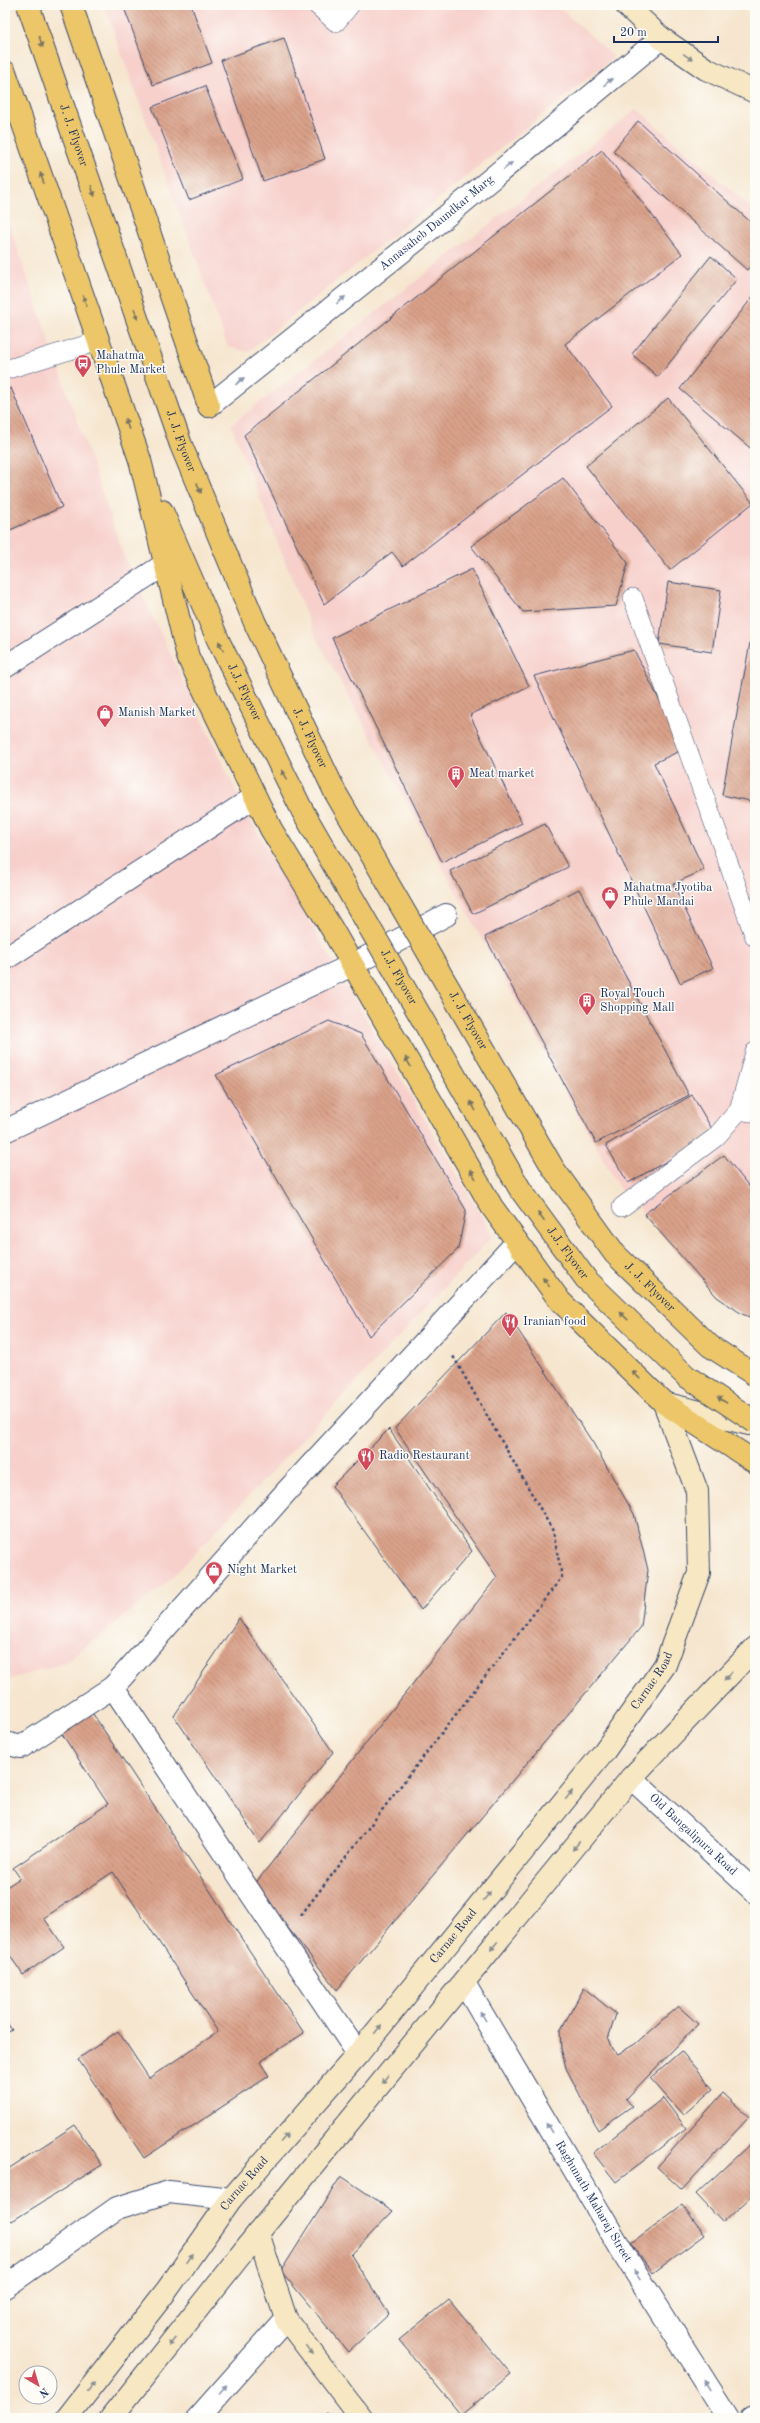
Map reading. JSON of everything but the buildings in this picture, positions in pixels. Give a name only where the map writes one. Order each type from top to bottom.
[{"type":"main road","name":"J. J. Flyover","points":[[28,5],[182,445],[255,623],[335,792],[553,1168],[615,1254],[710,1346],[755,1376]]},
{"type":"main road","points":[[71,5],[209,406]]},
{"type":"main road","points":[[626,5],[661,38],[706,69],[755,92]]},
{"type":"main road","points":[[5,72],[140,460],[164,565],[188,657],[271,829],[352,965],[492,1207],[560,1301],[664,1403],[755,1462]]},
{"type":"main road","name":"J.J. Flyover","points":[[140,460],[219,642],[302,810],[520,1189],[586,1279],[686,1376],[755,1422]]},
{"type":"main road","points":[[664,1403],[749,1424],[755,1422]]},
{"type":"main road","name":"Carnac Road","points":[[67,2418],[167,2290],[231,2199],[358,2054],[603,1753],[665,1665],[699,1573],[697,1491],[664,1403]]},
{"type":"main road","points":[[111,2418],[258,2233],[631,1778],[755,1648]]},
{"type":"main road","points":[[258,2233],[286,2318],[361,2418]]},
{"type":"street","name":"Annasaheb Daundkar Marg","points":[[209,406],[444,218],[661,38]]},
{"type":"street","points":[[5,667],[164,565]]},
{"type":"street","points":[[5,958],[255,797]]},
{"type":"street","points":[[5,1132],[352,965],[446,915]]},
{"type":"street","points":[[5,1743],[21,1747],[113,1687],[286,1492],[517,1242]]},
{"type":"street","points":[[113,1687],[358,2054]]},
{"type":"street","name":"Old Bangalipura Road","points":[[631,1778],[755,1892]]},
{"type":"street","name":"Raghunath Maharaj Street","points":[[464,1983],[624,2254],[728,2418]]},
{"type":"street","points":[[5,2288],[116,2208],[169,2192],[231,2199]]},
{"type":"street","points":[[198,2418],[286,2318]]},
{"type":"street","points":[[751,2418],[755,2416]]},
{"type":"lane","points":[[317,5],[336,22],[350,5]]},
{"type":"lane","points":[[5,370],[99,341]]},
{"type":"lane","points":[[633,598],[755,937]]},
{"type":"lane","points":[[622,1207],[747,1112],[755,1052]]},
{"type":"path","points":[[282,1939],[562,1578],[552,1531],[437,1328]]},
{"type":"shaded area","points":[[104,5],[557,5],[614,57],[248,352],[228,347]]},
{"type":"shaded area","name":"Mahatma Jyotiba Phule Mandai","points":[[637,109],[755,211],[755,1319],[742,1314],[717,1297],[644,1214],[619,1188],[313,632],[231,425]]},
{"type":"shaded area","points":[[5,213],[125,559],[249,818],[493,1236],[168,1582],[65,1663],[7,1680],[5,1679]]},
{"type":"place","name":"Mahatma Phule Market","points":[[83,378]]},
{"type":"place","name":"Manish Market","points":[[105,728]]},
{"type":"place","name":"Meat market","points":[[456,789]]},
{"type":"place","name":"Mahatma Jyotiba Phule Mandai","points":[[610,910]]},
{"type":"place","name":"Royal Touch Shopping Mall","points":[[587,1016]]},
{"type":"place","name":"Iranian food","points":[[510,1337]]},
{"type":"place","name":"Radio Restaurant","points":[[366,1471]]},
{"type":"place","name":"Night Market","points":[[214,1585]]}]
